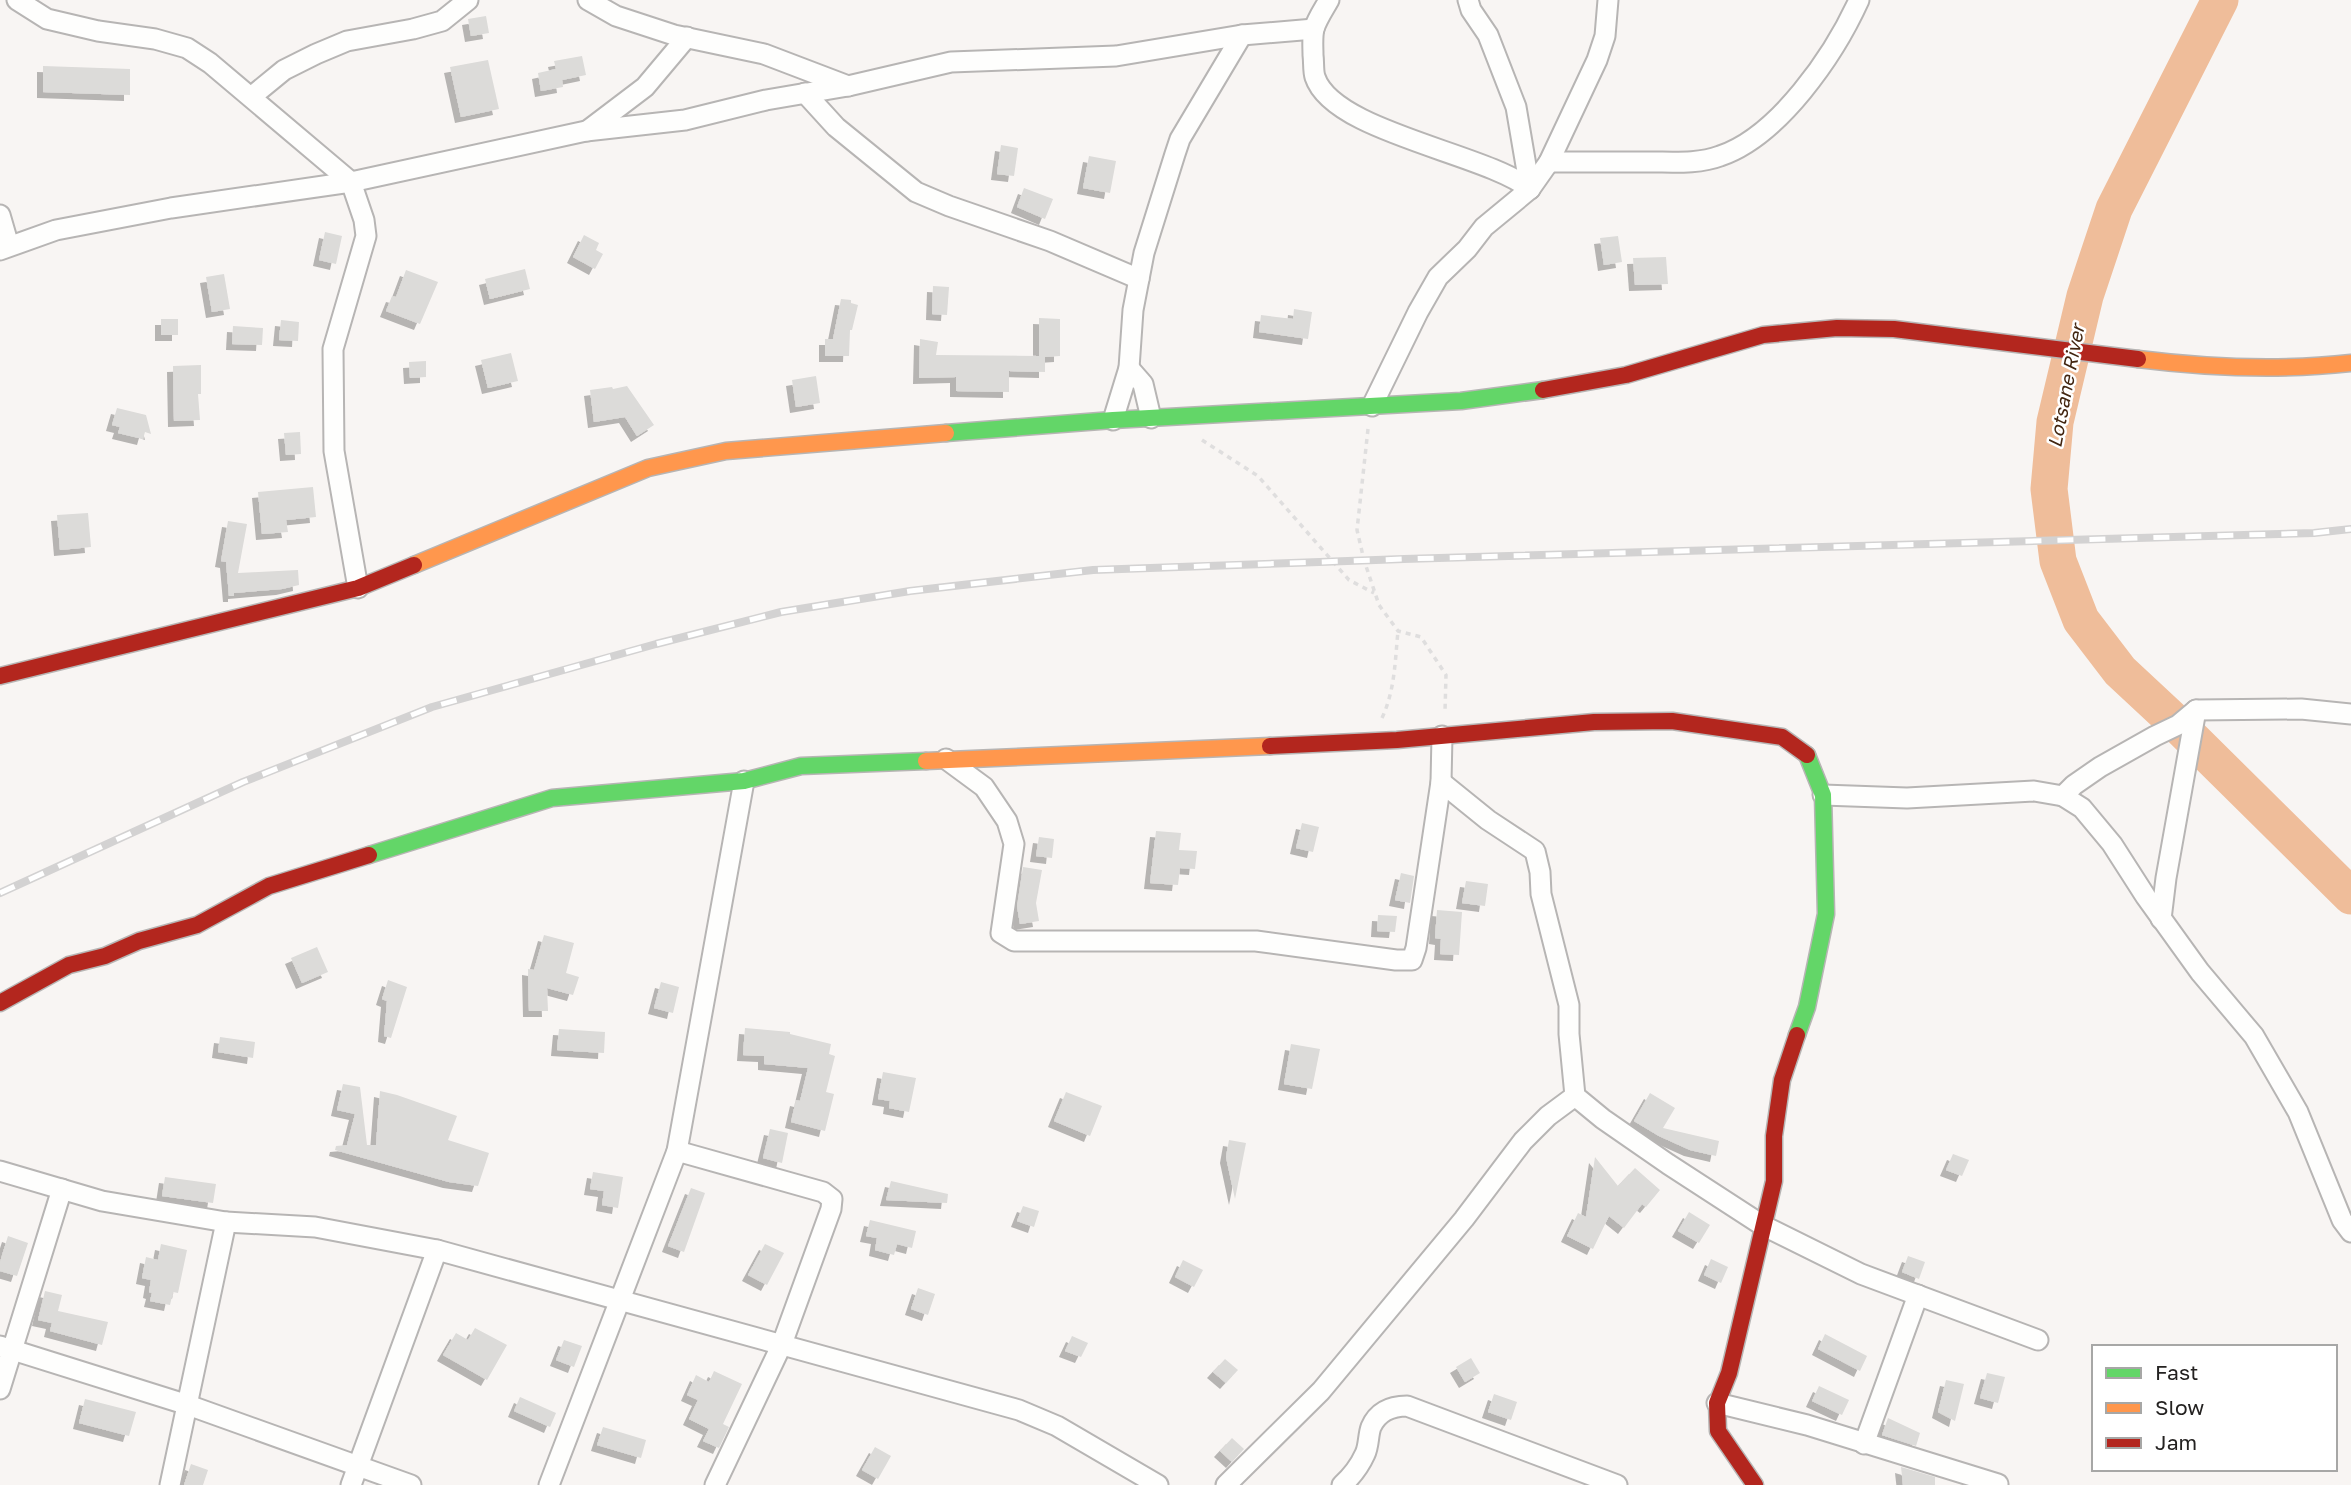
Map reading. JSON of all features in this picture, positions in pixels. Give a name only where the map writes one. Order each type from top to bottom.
[{"type":"street","points":[[17,0],[47,19],[98,31],[155,39],[187,48],[210,63],[351,182],[364,220],[366,236],[333,349],[334,452],[358,588]]},
{"type":"street","points":[[251,97],[284,69],[316,54],[347,41],[442,21],[468,0]]},
{"type":"street","points":[[588,0],[616,16],[687,37],[764,54],[848,86]]},
{"type":"street","points":[[1329,0],[1314,29],[1313,44],[1315,78],[1330,98],[1355,116],[1507,175],[1530,189]]},
{"type":"street","points":[[1468,0],[1471,10],[1488,35],[1516,107],[1530,189]]},
{"type":"street","points":[[1371,406],[1438,277],[1467,249],[1485,226],[1530,189],[1549,162],[1597,60],[1605,36],[1608,0]]},
{"type":"street","points":[[1549,162],[1682,162],[1718,157],[1749,143],[1815,76],[1845,31],[1858,0]]},
{"type":"street","points":[[0,215],[5,248],[56,230],[170,208],[351,182],[586,131],[685,120],[951,62],[1116,56],[1242,35],[1314,29]]},
{"type":"street","points":[[1113,420],[1129,368],[1133,310],[1144,253],[1180,139],[1242,35]]},
{"type":"street","points":[[586,131],[645,87],[687,37]]},
{"type":"street","points":[[805,93],[836,127],[916,192],[1050,241],[1139,279]]},
{"type":"street","points":[[0,676],[358,588],[648,468],[726,451],[1113,420],[1461,401],[1534,392],[1626,375],[1763,335],[1790,331],[1894,329],[2239,369],[2351,363]]},
{"type":"street","points":[[1129,368],[1143,384],[1152,418]]},
{"type":"street","points":[[2063,796],[2100,767],[2178,725],[2196,710],[2301,709],[2351,714]]},
{"type":"street","points":[[2161,919],[2196,710]]},
{"type":"street","points":[[0,1003],[69,965],[105,956],[139,941],[197,925],[269,886],[552,798],[744,781],[800,766],[1371,741],[1594,722],[1672,721],[1782,737],[1808,755],[1823,795],[1826,914],[1807,1007],[1782,1080],[1774,1136],[1774,1181],[1729,1373],[1717,1403],[1718,1431],[1755,1485]]},
{"type":"street","points":[[946,759],[984,787],[1007,821],[1014,844],[1001,933],[1014,941],[1256,941],[1412,960],[1441,782],[1442,736]]},
{"type":"street","points":[[549,1485],[677,1151],[744,781]]},
{"type":"street","points":[[1441,782],[1488,820],[1535,851],[1541,872],[1541,894],[1569,1005],[1575,1096],[1668,1164],[1762,1225],[1861,1274],[2038,1340]]},
{"type":"street","points":[[1823,795],[1907,799],[2016,790],[2063,796],[2082,808],[2112,844],[2161,919],[2200,972],[2254,1036],[2298,1112],[2342,1220],[2351,1232]]},
{"type":"street","points":[[1226,1485],[1321,1391],[1464,1219],[1523,1141],[1548,1116],[1575,1096]]},
{"type":"street","points":[[677,1151],[823,1192],[832,1199],[831,1209],[782,1344],[715,1485]]},
{"type":"street","points":[[0,1171],[102,1201],[226,1222],[315,1227],[437,1250],[1019,1410],[1057,1426],[1158,1485]]},
{"type":"street","points":[[0,1388],[6,1347],[62,1189]]},
{"type":"street","points":[[170,1485],[226,1222]]},
{"type":"street","points":[[351,1485],[437,1250]]},
{"type":"street","points":[[1864,1444],[1918,1295]]},
{"type":"street","points":[[6,1347],[188,1405],[411,1485]]},
{"type":"street","points":[[1717,1403],[1807,1425],[1998,1485]]},
{"type":"street","points":[[1342,1485],[1350,1478],[1366,1453],[1371,1427],[1391,1406],[1407,1406],[1617,1485]]},
{"type":"path","points":[[1371,406],[1357,530],[1379,605],[1398,631],[1421,637],[1446,676],[1447,697],[1442,736]]},
{"type":"path","points":[[1203,440],[1258,476],[1349,580],[1375,594]]},
{"type":"path","points":[[1371,741],[1389,702],[1398,631]]},
{"type":"building","points":[[486,16],[489,33],[471,36],[468,19]]},
{"type":"building","points":[[582,56],[586,75],[562,80],[563,87],[541,91],[538,73],[556,69],[554,61]]},
{"type":"building","points":[[488,60],[499,109],[461,117],[450,67]]},
{"type":"building","points":[[43,66],[130,69],[130,95],[43,92]]},
{"type":"building","points":[[1001,145],[1018,148],[1014,176],[997,174]]},
{"type":"building","points":[[1089,156],[1116,161],[1110,193],[1083,188]]},
{"type":"building","points":[[1024,188],[1053,199],[1045,219],[1017,207]]},
{"type":"building","points":[[325,232],[342,236],[336,264],[319,260]]},
{"type":"building","points":[[584,235],[599,243],[596,250],[603,254],[595,269],[573,257]]},
{"type":"building","points":[[1618,236],[1622,262],[1604,265],[1600,238]]},
{"type":"building","points":[[1666,257],[1668,284],[1635,285],[1633,258]]},
{"type":"building","points":[[525,269],[530,289],[490,299],[485,279]]},
{"type":"building","points":[[406,270],[438,282],[420,324],[386,311],[392,296],[396,297]]},
{"type":"building","points":[[224,274],[230,309],[212,312],[206,277]]},
{"type":"building","points":[[933,286],[949,287],[947,315],[932,314]]},
{"type":"building","points":[[841,299],[851,300],[851,303],[858,305],[850,330],[849,356],[825,356],[825,339],[833,339]]},
{"type":"building","points":[[1294,309],[1312,312],[1308,339],[1259,332],[1261,315],[1293,319]]},
{"type":"building","points":[[1039,318],[1060,319],[1060,356],[1045,357],[1045,372],[1009,371],[1009,392],[956,391],[956,377],[919,378],[920,339],[938,342],[936,355],[1039,356]]},
{"type":"building","points":[[161,319],[178,319],[178,335],[161,335]]},
{"type":"building","points":[[281,320],[299,322],[298,341],[279,340]]},
{"type":"building","points":[[233,326],[263,328],[262,345],[232,344]]},
{"type":"building","points":[[511,353],[518,381],[488,388],[481,360]]},
{"type":"building","points":[[426,361],[426,377],[410,378],[409,362]]},
{"type":"building","points":[[201,365],[201,394],[198,394],[200,420],[174,421],[173,366]]},
{"type":"building","points":[[816,376],[820,403],[796,407],[792,380]]},
{"type":"building","points":[[627,386],[654,425],[637,436],[625,417],[594,422],[590,390]]},
{"type":"building","points":[[117,408],[146,415],[151,434],[145,432],[143,439],[118,433],[120,427],[112,425]]},
{"type":"building","points":[[300,432],[301,454],[286,455],[284,433]]},
{"type":"building","points":[[313,487],[316,517],[286,520],[288,532],[262,534],[258,492]]},
{"type":"building","points":[[88,513],[91,547],[60,550],[57,515]]},
{"type":"building","points":[[228,521],[247,524],[238,573],[298,570],[299,585],[234,593],[234,596],[229,596],[226,562],[221,561]]},
{"type":"building","points":[[1302,823],[1319,827],[1313,852],[1296,848]]},
{"type":"building","points":[[1156,831],[1181,833],[1179,850],[1197,851],[1195,869],[1180,868],[1178,885],[1150,883]]},
{"type":"building","points":[[1039,837],[1054,839],[1052,858],[1036,856]]},
{"type":"building","points":[[1023,867],[1042,870],[1036,903],[1039,921],[1020,924],[1017,906]]},
{"type":"building","points":[[1401,873],[1414,876],[1410,903],[1395,900]]},
{"type":"building","points":[[1466,881],[1488,884],[1485,906],[1462,903]]},
{"type":"building","points":[[1437,910],[1462,912],[1459,955],[1440,954],[1441,939],[1435,938]]},
{"type":"building","points":[[1378,915],[1397,916],[1395,932],[1377,931]]},
{"type":"building","points":[[544,935],[574,943],[566,973],[579,977],[573,995],[547,988],[548,1011],[529,1011],[528,969],[534,970]]},
{"type":"building","points":[[317,947],[328,972],[302,983],[291,958]]},
{"type":"building","points":[[388,980],[407,987],[391,1038],[384,1036],[387,1001],[382,999]]},
{"type":"building","points":[[661,982],[679,987],[673,1013],[654,1008]]},
{"type":"building","points":[[745,1028],[790,1032],[831,1044],[829,1054],[835,1056],[826,1092],[834,1094],[825,1131],[791,1122],[796,1100],[800,1101],[808,1068],[764,1064],[764,1056],[743,1055]]},
{"type":"building","points":[[559,1029],[605,1032],[604,1053],[557,1050]]},
{"type":"building","points":[[220,1037],[255,1042],[253,1058],[218,1052]]},
{"type":"building","points":[[1291,1044],[1320,1049],[1312,1089],[1284,1084]]},
{"type":"building","points":[[883,1072],[916,1078],[909,1112],[889,1108],[890,1101],[878,1099]]},
{"type":"building","points":[[343,1084],[360,1087],[367,1145],[376,1145],[380,1091],[457,1116],[448,1140],[489,1153],[478,1186],[449,1182],[335,1150],[336,1146],[347,1145],[355,1114],[337,1110]]},
{"type":"building","points":[[1066,1092],[1102,1106],[1090,1136],[1054,1121]]},
{"type":"building","points":[[1650,1093],[1675,1108],[1663,1128],[1719,1141],[1716,1156],[1690,1150],[1634,1121]]},
{"type":"building","points":[[770,1129],[788,1133],[782,1163],[763,1158]]},
{"type":"building","points":[[1229,1140],[1246,1143],[1235,1199],[1226,1157]]},
{"type":"building","points":[[1953,1154],[1969,1160],[1962,1176],[1946,1170]]},
{"type":"building","points":[[1595,1157],[1618,1186],[1635,1168],[1660,1190],[1646,1207],[1642,1204],[1624,1228],[1609,1216],[1593,1249],[1567,1236],[1578,1213],[1586,1217]]},
{"type":"building","points":[[593,1172],[623,1177],[618,1208],[602,1205],[604,1191],[590,1189]]},
{"type":"building","points":[[165,1177],[216,1184],[213,1203],[162,1196]]},
{"type":"building","points":[[891,1181],[948,1194],[947,1203],[886,1200]]},
{"type":"building","points":[[691,1188],[705,1193],[684,1252],[668,1246]]},
{"type":"building","points":[[1023,1206],[1039,1211],[1034,1227],[1017,1221]]},
{"type":"building","points":[[1689,1212],[1710,1225],[1699,1243],[1678,1231]]},
{"type":"building","points":[[870,1220],[916,1231],[912,1248],[897,1244],[894,1255],[875,1250],[877,1238],[866,1236]]},
{"type":"building","points":[[8,1236],[28,1243],[17,1276],[0,1271]]},
{"type":"building","points":[[161,1244],[187,1250],[178,1293],[173,1292],[170,1305],[150,1301],[151,1280],[142,1278],[146,1257],[158,1260]]},
{"type":"building","points":[[765,1244],[784,1253],[767,1285],[748,1275]]},
{"type":"building","points":[[1908,1256],[1925,1262],[1919,1279],[1902,1272]]},
{"type":"building","points":[[1711,1259],[1728,1267],[1721,1283],[1704,1275]]},
{"type":"building","points":[[1183,1260],[1203,1270],[1194,1287],[1175,1277]]},
{"type":"building","points":[[918,1288],[935,1294],[928,1315],[911,1309]]},
{"type":"building","points":[[45,1291],[62,1295],[58,1311],[108,1322],[102,1345],[50,1331],[52,1323],[38,1320]]},
{"type":"building","points":[[475,1328],[507,1345],[487,1380],[443,1355],[456,1333],[468,1340]]},
{"type":"building","points":[[1825,1334],[1867,1356],[1860,1371],[1818,1349]]},
{"type":"building","points":[[1072,1336],[1088,1343],[1081,1357],[1065,1351]]},
{"type":"building","points":[[564,1340],[582,1346],[574,1367],[556,1360]]},
{"type":"building","points":[[1471,1358],[1480,1373],[1465,1382],[1456,1367]]},
{"type":"building","points":[[1225,1359],[1238,1370],[1226,1383],[1213,1372]]},
{"type":"building","points":[[714,1371],[742,1384],[723,1424],[729,1427],[719,1448],[703,1441],[709,1429],[689,1419],[698,1400],[687,1395],[696,1375],[709,1382]]},
{"type":"building","points":[[1987,1373],[2005,1377],[1998,1403],[1980,1398]]},
{"type":"building","points":[[1946,1380],[1964,1384],[1955,1421],[1938,1412]]},
{"type":"building","points":[[1819,1386],[1849,1400],[1842,1415],[1812,1401]]},
{"type":"building","points":[[1494,1394],[1517,1402],[1511,1420],[1488,1412]]},
{"type":"building","points":[[520,1397],[556,1413],[550,1427],[514,1411]]},
{"type":"building","points":[[85,1399],[136,1412],[129,1436],[79,1423]]},
{"type":"building","points":[[1888,1418],[1920,1433],[1916,1446],[1882,1435]]},
{"type":"building","points":[[603,1427],[646,1440],[641,1458],[597,1445]]},
{"type":"building","points":[[1232,1438],[1244,1449],[1232,1462],[1220,1451]]},
{"type":"building","points":[[875,1447],[891,1456],[878,1479],[862,1470]]},
{"type":"building","points":[[191,1464],[208,1470],[203,1485],[184,1485]]},
{"type":"building","points":[[1901,1467],[1935,1477],[1935,1485],[1903,1485]]},
{"type":"waterway","name":"Lotsane River","points":[[2220,0],[2114,209],[2085,296],[2055,422],[2049,489],[2058,561],[2081,620],[2120,671],[2351,896]]},
{"type":"railway","points":[[0,893],[243,782],[432,707],[781,612],[910,591],[1093,570],[2314,533],[2351,529]]},
{"type":"traffic: fast","points":[[946,433],[1113,420],[1461,401],[1543,390]]},
{"type":"traffic: fast","points":[[1797,1035],[1807,1007],[1826,914],[1823,795],[1807,755]]},
{"type":"traffic: fast","points":[[369,855],[552,798],[744,781],[801,766],[926,761]]},
{"type":"traffic: slow","points":[[2138,359],[2245,367],[2351,363]]},
{"type":"traffic: slow","points":[[414,565],[648,468],[726,451],[946,433]]},
{"type":"traffic: slow","points":[[926,761],[1270,746]]},
{"type":"traffic: jam","points":[[1543,390],[1626,375],[1763,335],[1837,328],[1894,329],[2138,359]]},
{"type":"traffic: jam","points":[[0,676],[358,588],[414,565]]},
{"type":"traffic: jam","points":[[1270,746],[1397,740],[1594,722],[1672,721],[1782,737],[1807,755]]},
{"type":"traffic: jam","points":[[0,1003],[69,965],[105,956],[139,941],[197,925],[269,886],[369,855]]},
{"type":"traffic: jam","points":[[1755,1485],[1718,1431],[1717,1403],[1729,1373],[1774,1181],[1774,1136],[1782,1080],[1797,1035]]}]
